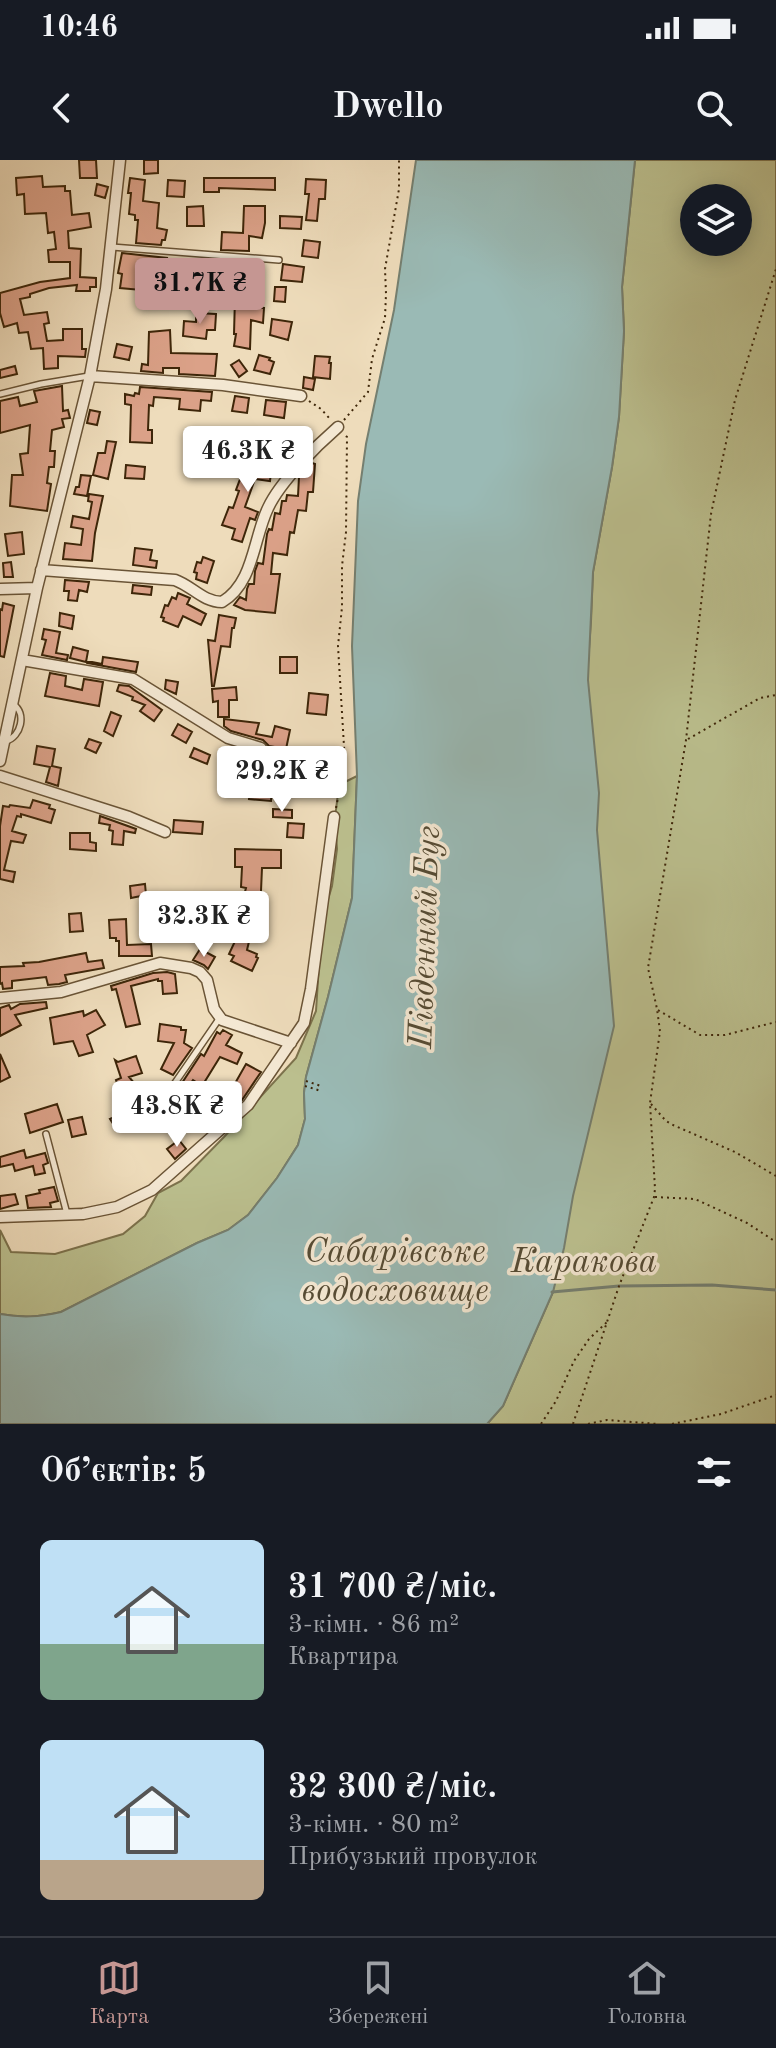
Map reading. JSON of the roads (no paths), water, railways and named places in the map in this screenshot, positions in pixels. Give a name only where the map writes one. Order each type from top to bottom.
[{"type":"street","points":[[0,759],[41,570],[90,376],[106,289],[120,160]]},
{"type":"street","points":[[90,376],[223,385],[301,396]]},
{"type":"street","points":[[41,570],[175,580],[183,582],[208,600],[222,602],[236,591],[242,580],[266,510],[274,496],[317,445],[338,427]]},
{"type":"street","points":[[0,589],[37,588]]},
{"type":"street","points":[[22,660],[133,679],[228,738],[261,748]]},
{"type":"street","points":[[0,776],[129,817],[165,832]]},
{"type":"street","points":[[0,1217],[83,1214],[117,1207],[152,1190],[248,1105],[304,1023],[334,817]]},
{"type":"street","points":[[0,998],[61,992],[160,963],[200,972],[207,980],[214,1009],[222,1020],[291,1043]]},
{"type":"lane","points":[[111,247],[279,260]]},
{"type":"lane","points":[[0,394],[90,376]]},
{"type":"lane","points":[[138,1113],[168,1093],[220,1018]]},
{"type":"lane","points":[[46,1134],[67,1215]]},
{"type":"water","name":"Сабарівське водосховище","points":[[416,160],[635,160],[622,287],[624,331],[619,417],[593,572],[588,680],[599,793],[597,830],[614,1026],[553,1292],[503,1406],[487,1424],[0,1424],[0,1314],[30,1316],[61,1312],[228,1230],[248,1215],[298,1145],[305,1119],[306,1077],[352,898],[357,776],[352,646],[358,501],[366,444],[394,310]]},
{"type":"waterway","name":"Каракова","points":[[552,1292],[619,1286],[712,1285],[776,1290]]},
{"type":"water label","name":"Південний Буг","points":[[426,937]]}]
